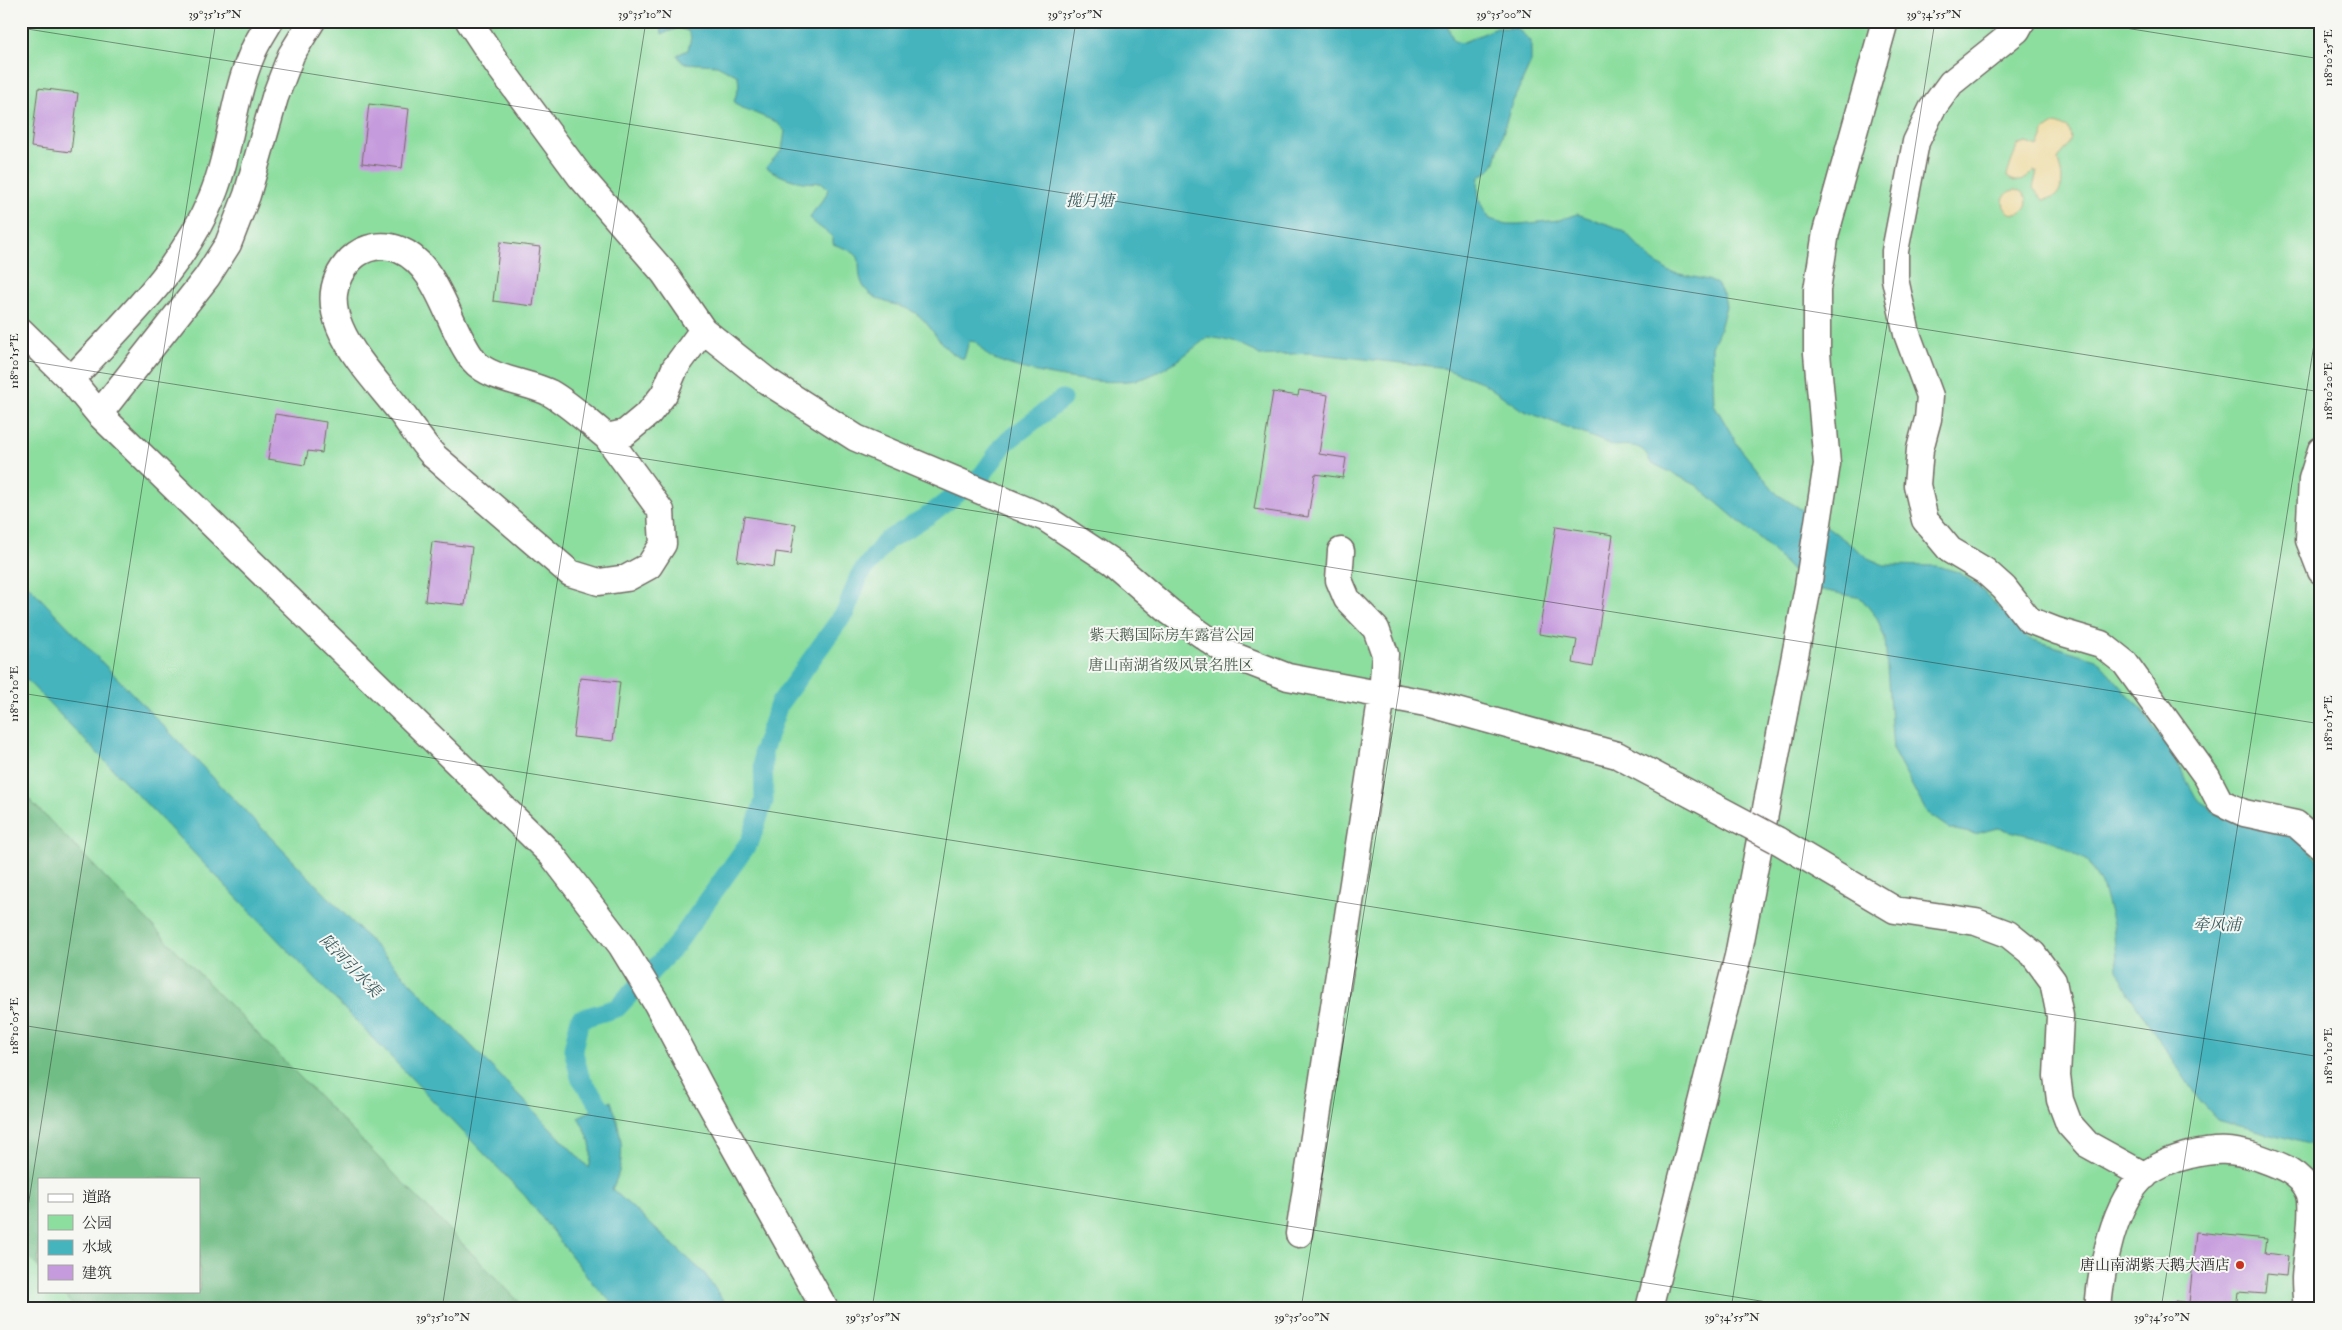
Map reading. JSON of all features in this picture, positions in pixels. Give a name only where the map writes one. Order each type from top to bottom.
[{"type":"street","points":[[71,380],[167,276],[192,239],[212,197],[224,161],[252,54],[270,21]]},
{"type":"street","points":[[99,414],[207,277],[228,244],[247,195],[275,97],[292,55],[312,21]]},
{"type":"street","points":[[469,21],[498,65],[580,176],[664,273],[703,330],[766,380],[856,438],[1045,518],[1112,562],[1170,612],[1229,654],[1288,677],[1431,704],[1617,755],[1777,840],[1895,910],[1976,922],[2008,934],[2033,954],[2053,981],[2060,1016],[2057,1076],[2060,1100],[2069,1124],[2087,1144],[2145,1176]]},
{"type":"street","points":[[1649,1309],[1738,956],[1808,588],[1828,464],[1816,353],[1817,290],[1826,232],[1885,21]]},
{"type":"street","points":[[2022,21],[2017,30],[1951,84],[1932,109],[1916,142],[1895,251],[1895,279],[1907,334],[1930,396],[1928,418],[1920,449],[1917,485],[1925,520],[1950,550],[1985,571],[2004,588],[2029,620],[2056,631],[2101,644],[2125,663],[2207,777],[2220,802],[2244,813],[2296,824],[2321,846]]},
{"type":"street","points":[[379,245],[398,249],[416,258],[428,273],[457,334],[475,362],[505,379],[548,392],[577,412],[606,437],[661,511],[663,544],[649,566],[627,578],[599,582],[570,573],[419,441],[402,414],[355,355],[337,324],[334,294],[338,275],[353,257],[379,245]]},
{"type":"street","points":[[606,437],[625,433],[649,413],[664,394],[675,368],[703,330]]},
{"type":"street","points":[[21,331],[71,380],[99,414],[552,855],[621,945],[657,1004],[703,1091],[825,1309]]},
{"type":"street","points":[[2321,450],[2312,479],[2309,540],[2321,571]]},
{"type":"street","points":[[1299,1234],[1382,695],[1385,654],[1376,629],[1347,599],[1339,580],[1341,551]]},
{"type":"street","points":[[2098,1309],[2101,1278],[2110,1235],[2128,1198],[2145,1176],[2179,1158],[2204,1151],[2234,1150],[2277,1164],[2310,1183],[2311,1215],[2305,1279],[2307,1309]]},
{"type":"green space","name":"紫天鹅国际房车露营公园","points":[[21,21],[2321,21],[2321,1309],[21,1309]]},
{"type":"green space","points":[[21,791],[526,1309],[76,1309],[61,1292],[200,1292],[200,1178],[38,1178],[38,1267],[21,1249]]},
{"type":"sand","points":[[2056,123],[2068,128],[2071,138],[2058,160],[2062,185],[2053,198],[2043,200],[2033,188],[2037,172],[2034,171],[2025,179],[2018,181],[2007,177],[2018,145],[2027,143],[2038,147],[2045,130]]},
{"type":"sand","points":[[2010,190],[2020,190],[2027,197],[2027,207],[2020,214],[2010,214],[2003,207],[2003,197]]},
{"type":"water","name":"揽月塘","points":[[659,21],[1445,21],[1454,41],[1461,43],[1497,28],[1516,28],[1531,41],[1531,62],[1510,108],[1495,162],[1490,170],[1479,177],[1478,189],[1480,200],[1490,219],[1507,224],[1519,224],[1559,220],[1577,214],[1625,232],[1653,261],[1670,272],[1708,280],[1717,284],[1724,296],[1726,306],[1720,329],[1712,347],[1714,404],[1739,447],[1777,494],[1820,521],[1868,558],[1884,565],[1937,566],[1958,572],[1977,585],[2029,639],[2096,659],[2138,705],[2171,752],[2197,799],[2226,819],[2285,831],[2303,842],[2321,864],[2321,1147],[2217,1120],[2199,1100],[2129,994],[2117,969],[2113,924],[2103,888],[2087,861],[2053,841],[1997,828],[1975,834],[1950,829],[1927,813],[1893,751],[1885,639],[1877,618],[1861,598],[1808,587],[1770,548],[1696,485],[1650,462],[1645,452],[1637,447],[1615,446],[1522,410],[1482,382],[1439,367],[1308,353],[1261,356],[1249,348],[1236,343],[1208,337],[1178,360],[1153,375],[1129,381],[1111,382],[1068,378],[1025,369],[992,358],[976,342],[969,341],[964,359],[955,355],[948,350],[919,316],[906,308],[883,301],[867,291],[861,281],[857,256],[849,250],[833,244],[833,238],[810,218],[823,201],[828,188],[821,182],[799,181],[785,177],[766,167],[782,150],[785,131],[776,122],[738,106],[734,101],[739,86],[738,76],[717,65],[683,63],[677,55],[688,50],[691,37],[688,31],[678,28],[662,34]]},
{"type":"water","name":"陡河引水渠","points":[[21,578],[589,1168],[591,1161],[590,1141],[578,1117],[611,1101],[618,1124],[621,1145],[620,1167],[612,1189],[705,1274],[729,1309],[618,1309],[594,1285],[525,1196],[21,674]]},
{"type":"building","points":[[38,88],[78,93],[71,152],[31,147]]},
{"type":"building","points":[[369,104],[409,109],[402,168],[362,163]]},
{"type":"building","points":[[500,242],[540,247],[533,306],[493,301]]},
{"type":"building","points":[[1299,390],[1328,395],[1319,454],[1346,458],[1343,478],[1315,474],[1308,517],[1254,509],[1273,392],[1298,396]]},
{"type":"building","points":[[275,414],[326,422],[322,453],[308,451],[305,465],[268,459]]},
{"type":"building","points":[[744,516],[796,524],[791,554],[776,552],[774,567],[737,561]]},
{"type":"building","points":[[1556,526],[1613,535],[1593,667],[1573,663],[1577,640],[1539,634]]},
{"type":"building","points":[[432,542],[472,547],[465,605],[425,601]]},
{"type":"building","points":[[580,678],[620,682],[613,741],[573,737]]},
{"type":"building","name":"唐山南湖紫天鹅大酒店","points":[[2196,1232],[2267,1239],[2265,1253],[2288,1256],[2286,1276],[2267,1274],[2265,1294],[2238,1292],[2236,1309],[2174,1309],[2175,1301],[2189,1303]]},
{"type":"waterway","points":[[606,1130],[604,1112],[580,1077],[573,1049],[580,1019],[617,1008],[676,945],[750,841],[764,801],[763,751],[779,704],[846,611],[859,576],[886,541],[929,515],[982,475],[1005,443],[1062,399]]},
{"type":"place","name":"唐山南湖紫天鹅大酒店","points":[[2240,1265]]},
{"type":"park label","name":"唐山南湖省级风景名胜区","points":[[1171,665]]},
{"type":"water label","name":"牵风浦","points":[[2217,924]]}]
